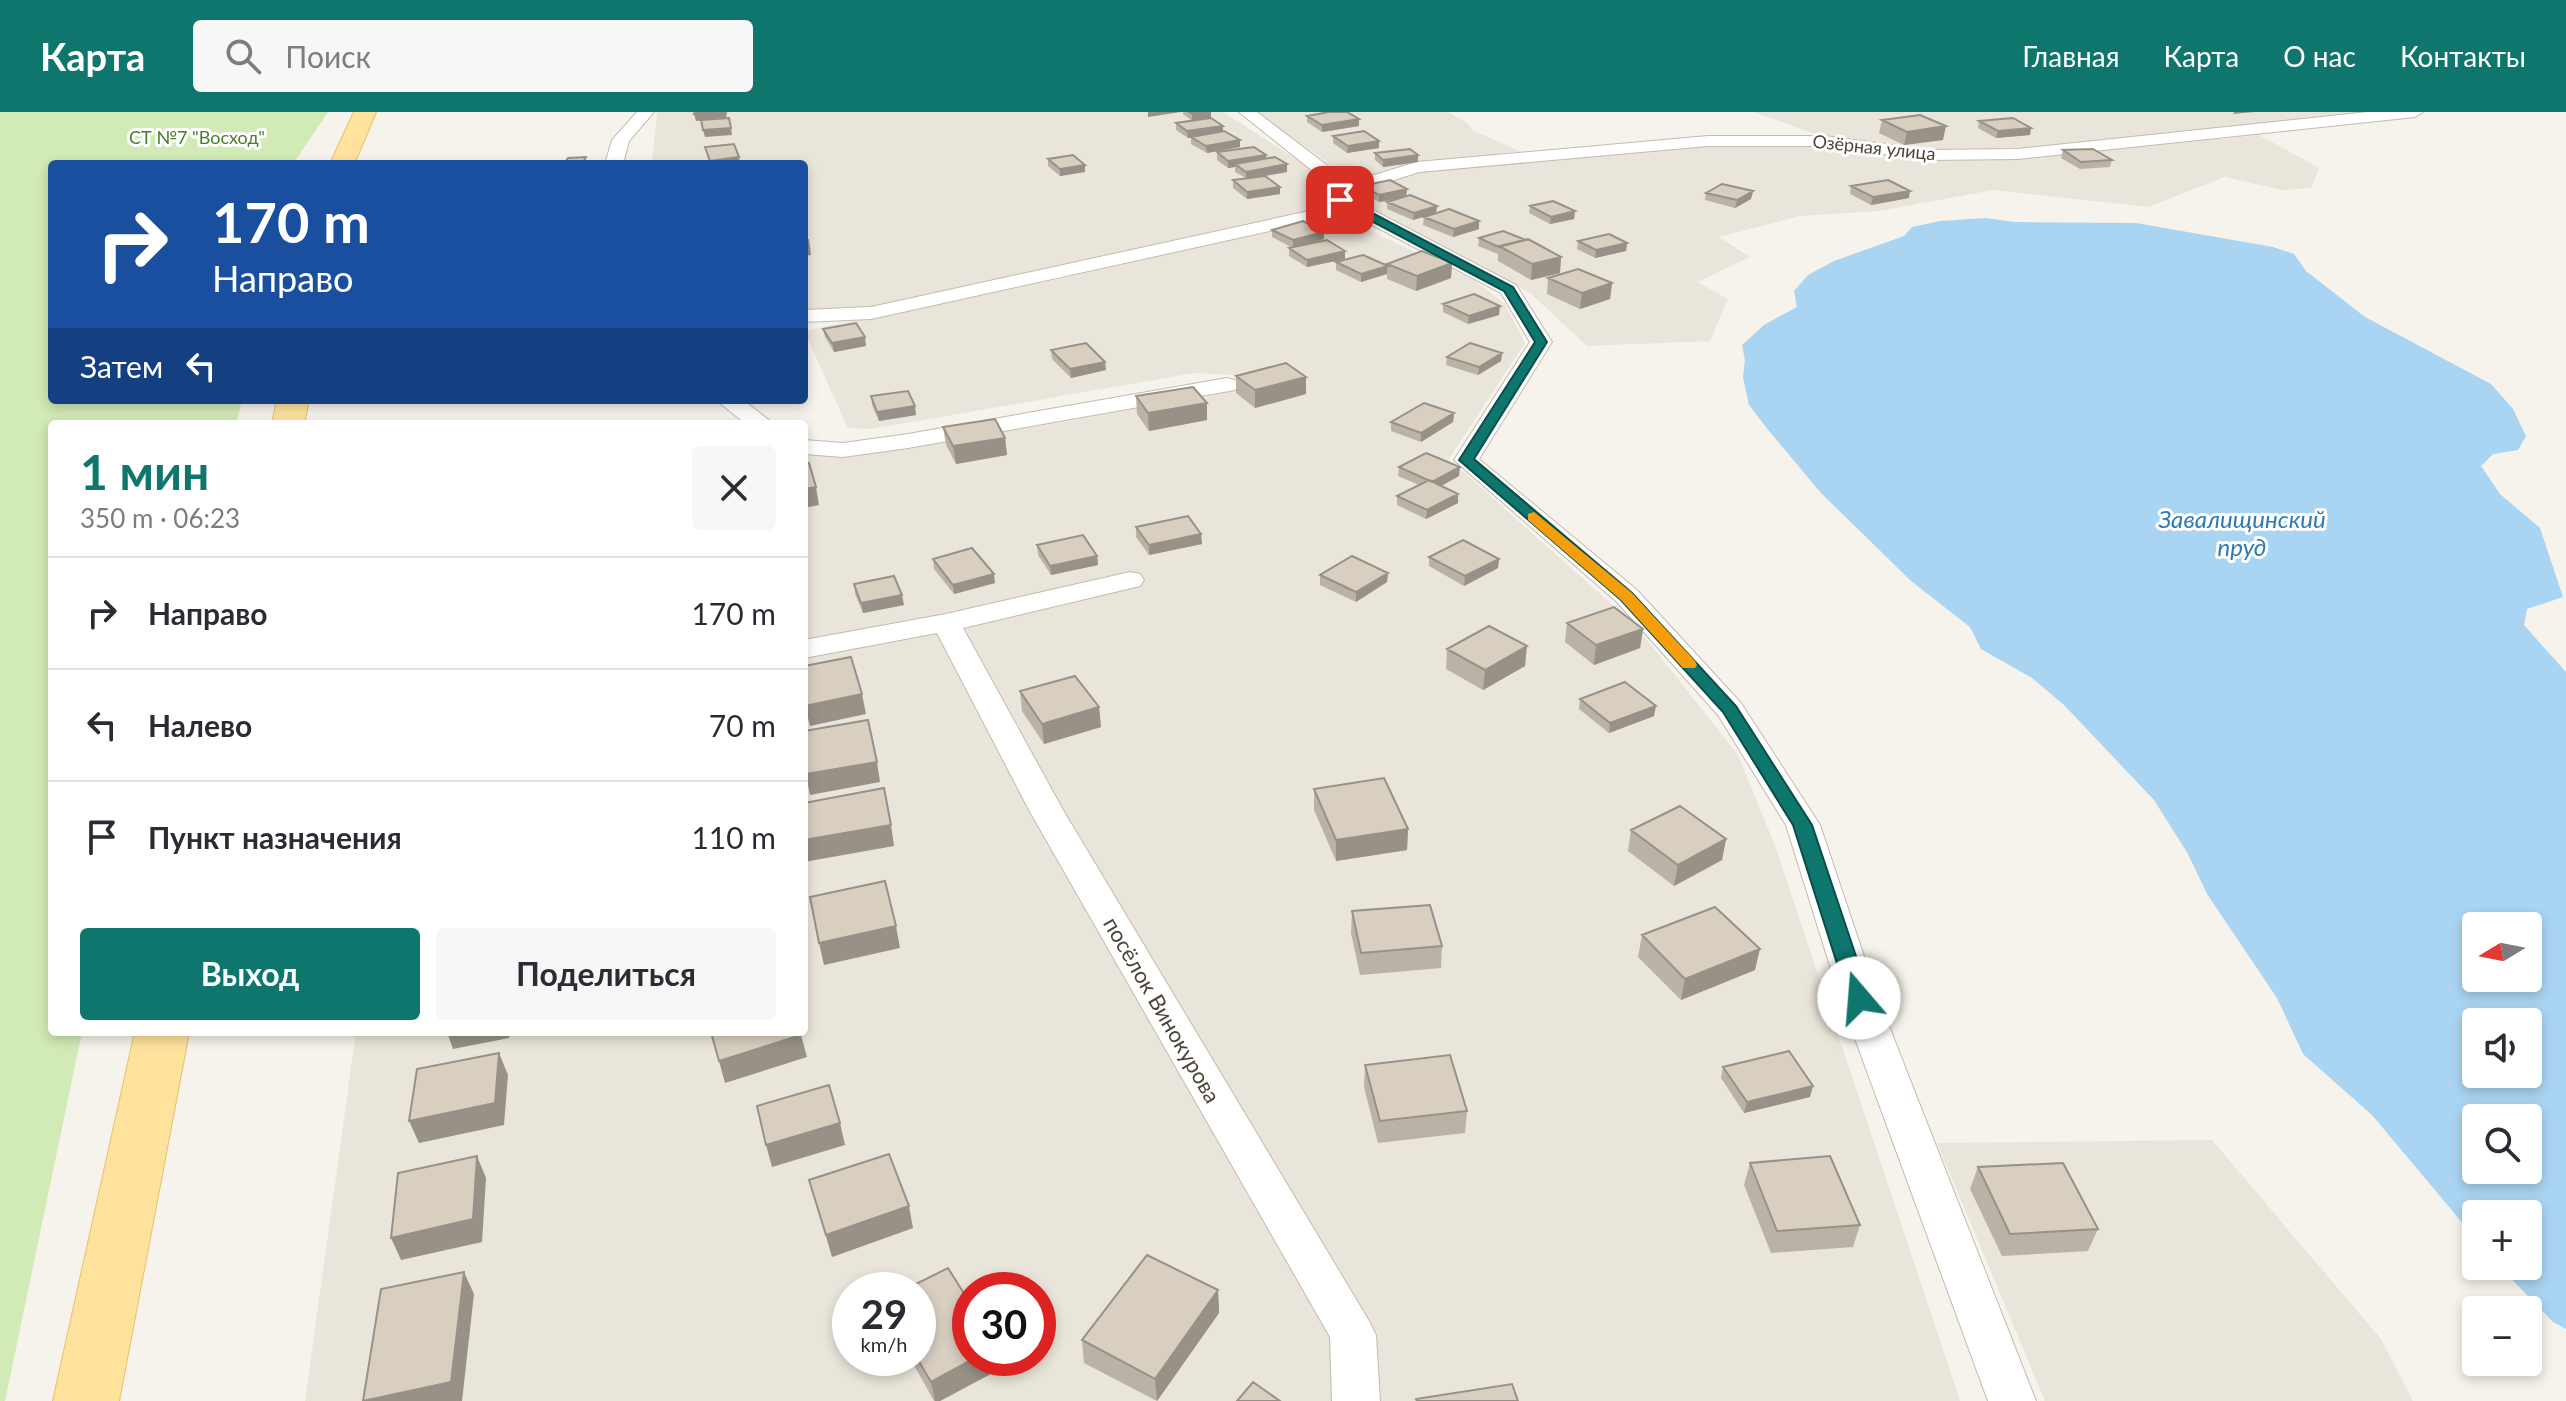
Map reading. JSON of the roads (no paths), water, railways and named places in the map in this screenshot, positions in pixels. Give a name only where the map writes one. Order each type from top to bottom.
[{"type":"main road","points":[[344,160],[365,112]]},
{"type":"main road","points":[[86,1401],[161,1036]]},
{"type":"street","points":[[615,160],[621,140],[646,112]]},
{"type":"street","points":[[1247,112],[1326,173],[1340,200],[1509,289],[1541,342],[1466,460],[1637,608],[1730,710],[1803,825],[1859,998],[2012,1401]]},
{"type":"street","name":"Озёрная улица","points":[[808,316],[871,313],[1329,212],[1357,186],[1417,167],[1708,141],[1825,141],[1927,155],[2018,154],[2415,112]]},
{"type":"street","points":[[808,447],[843,450],[908,441],[1227,385]]},
{"type":"street","points":[[734,404],[756,420]]},
{"type":"street","points":[[808,648],[946,623],[1130,580]]},
{"type":"street","name":"посёлок Винокурова","points":[[946,623],[1046,810],[1353,1335],[1356,1401]]},
{"type":"water","name":"Завалищинский пруд","points":[[1986,218],[2014,222],[2136,223],[2273,247],[2294,254],[2306,271],[2365,317],[2491,384],[2513,409],[2526,436],[2518,450],[2493,454],[2481,466],[2500,494],[2540,528],[2563,597],[2527,609],[2524,625],[2566,672],[2566,1329],[2542,1311],[2542,1296],[2528,1296],[2512,1280],[2542,1280],[2542,1200],[2462,1200],[2462,1222],[2372,1115],[2303,1054],[2277,998],[2207,894],[2188,854],[2154,800],[2064,705],[2032,678],[1981,649],[1970,627],[1911,581],[1821,493],[1749,405],[1743,377],[1745,360],[1742,345],[1764,325],[1797,307],[1794,291],[1808,275],[1834,261],[1904,236],[1912,227],[1940,221]]},
{"type":"park label","name":"СТ №7 \"Восход\"","points":[[197,138]]}]
